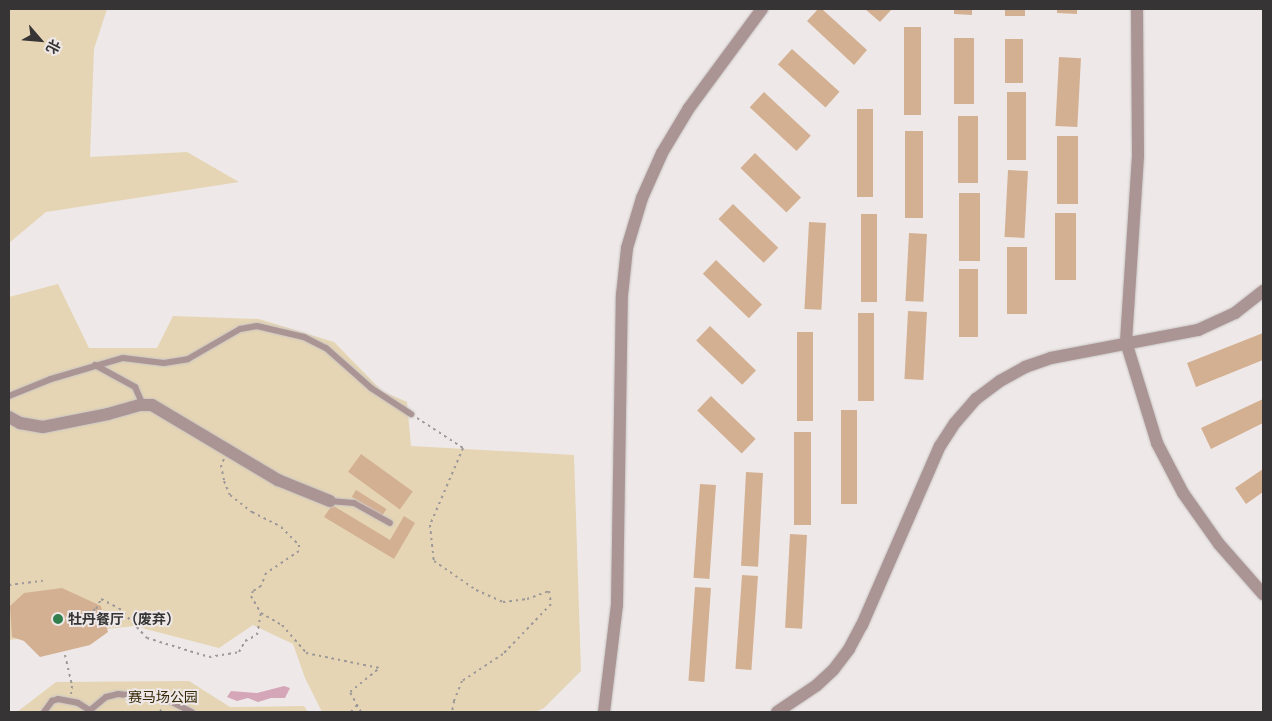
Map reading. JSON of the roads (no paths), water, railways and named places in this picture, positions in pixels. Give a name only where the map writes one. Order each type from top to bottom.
[{"type":"street","points":[[604,712],[617,605],[622,295],[627,248],[642,198],[662,153],[688,108],[762,9]]},
{"type":"street","points":[[1137,9],[1138,156],[1126,342],[1157,443],[1183,493],[1220,544],[1263,594]]},
{"type":"street","points":[[777,712],[817,685],[834,669],[849,649],[862,625],[940,446],[955,423],[976,399],[1000,381],[1025,367],[1051,358],[1126,342],[1176,336],[1198,330],[1235,312],[1263,290]]},
{"type":"street","points":[[9,418],[20,423],[43,427],[143,405],[159,408],[278,480],[330,501]]},
{"type":"lane","points":[[9,396],[95,365],[123,358],[164,362],[188,359],[240,329],[257,326],[304,337],[326,348],[371,388],[411,414]]},
{"type":"lane","points":[[95,365],[135,387],[143,405]]},
{"type":"lane","points":[[330,501],[354,504],[390,523]]},
{"type":"lane","points":[[44,712],[52,701],[58,698],[78,703],[89,711],[106,697],[118,694],[166,699],[192,712]]},
{"type":"place","name":"牡丹餐厅（废弃）","points":[[58,619]]},
{"type":"park label","name":"赛马场公园","points":[[163,697]]}]
